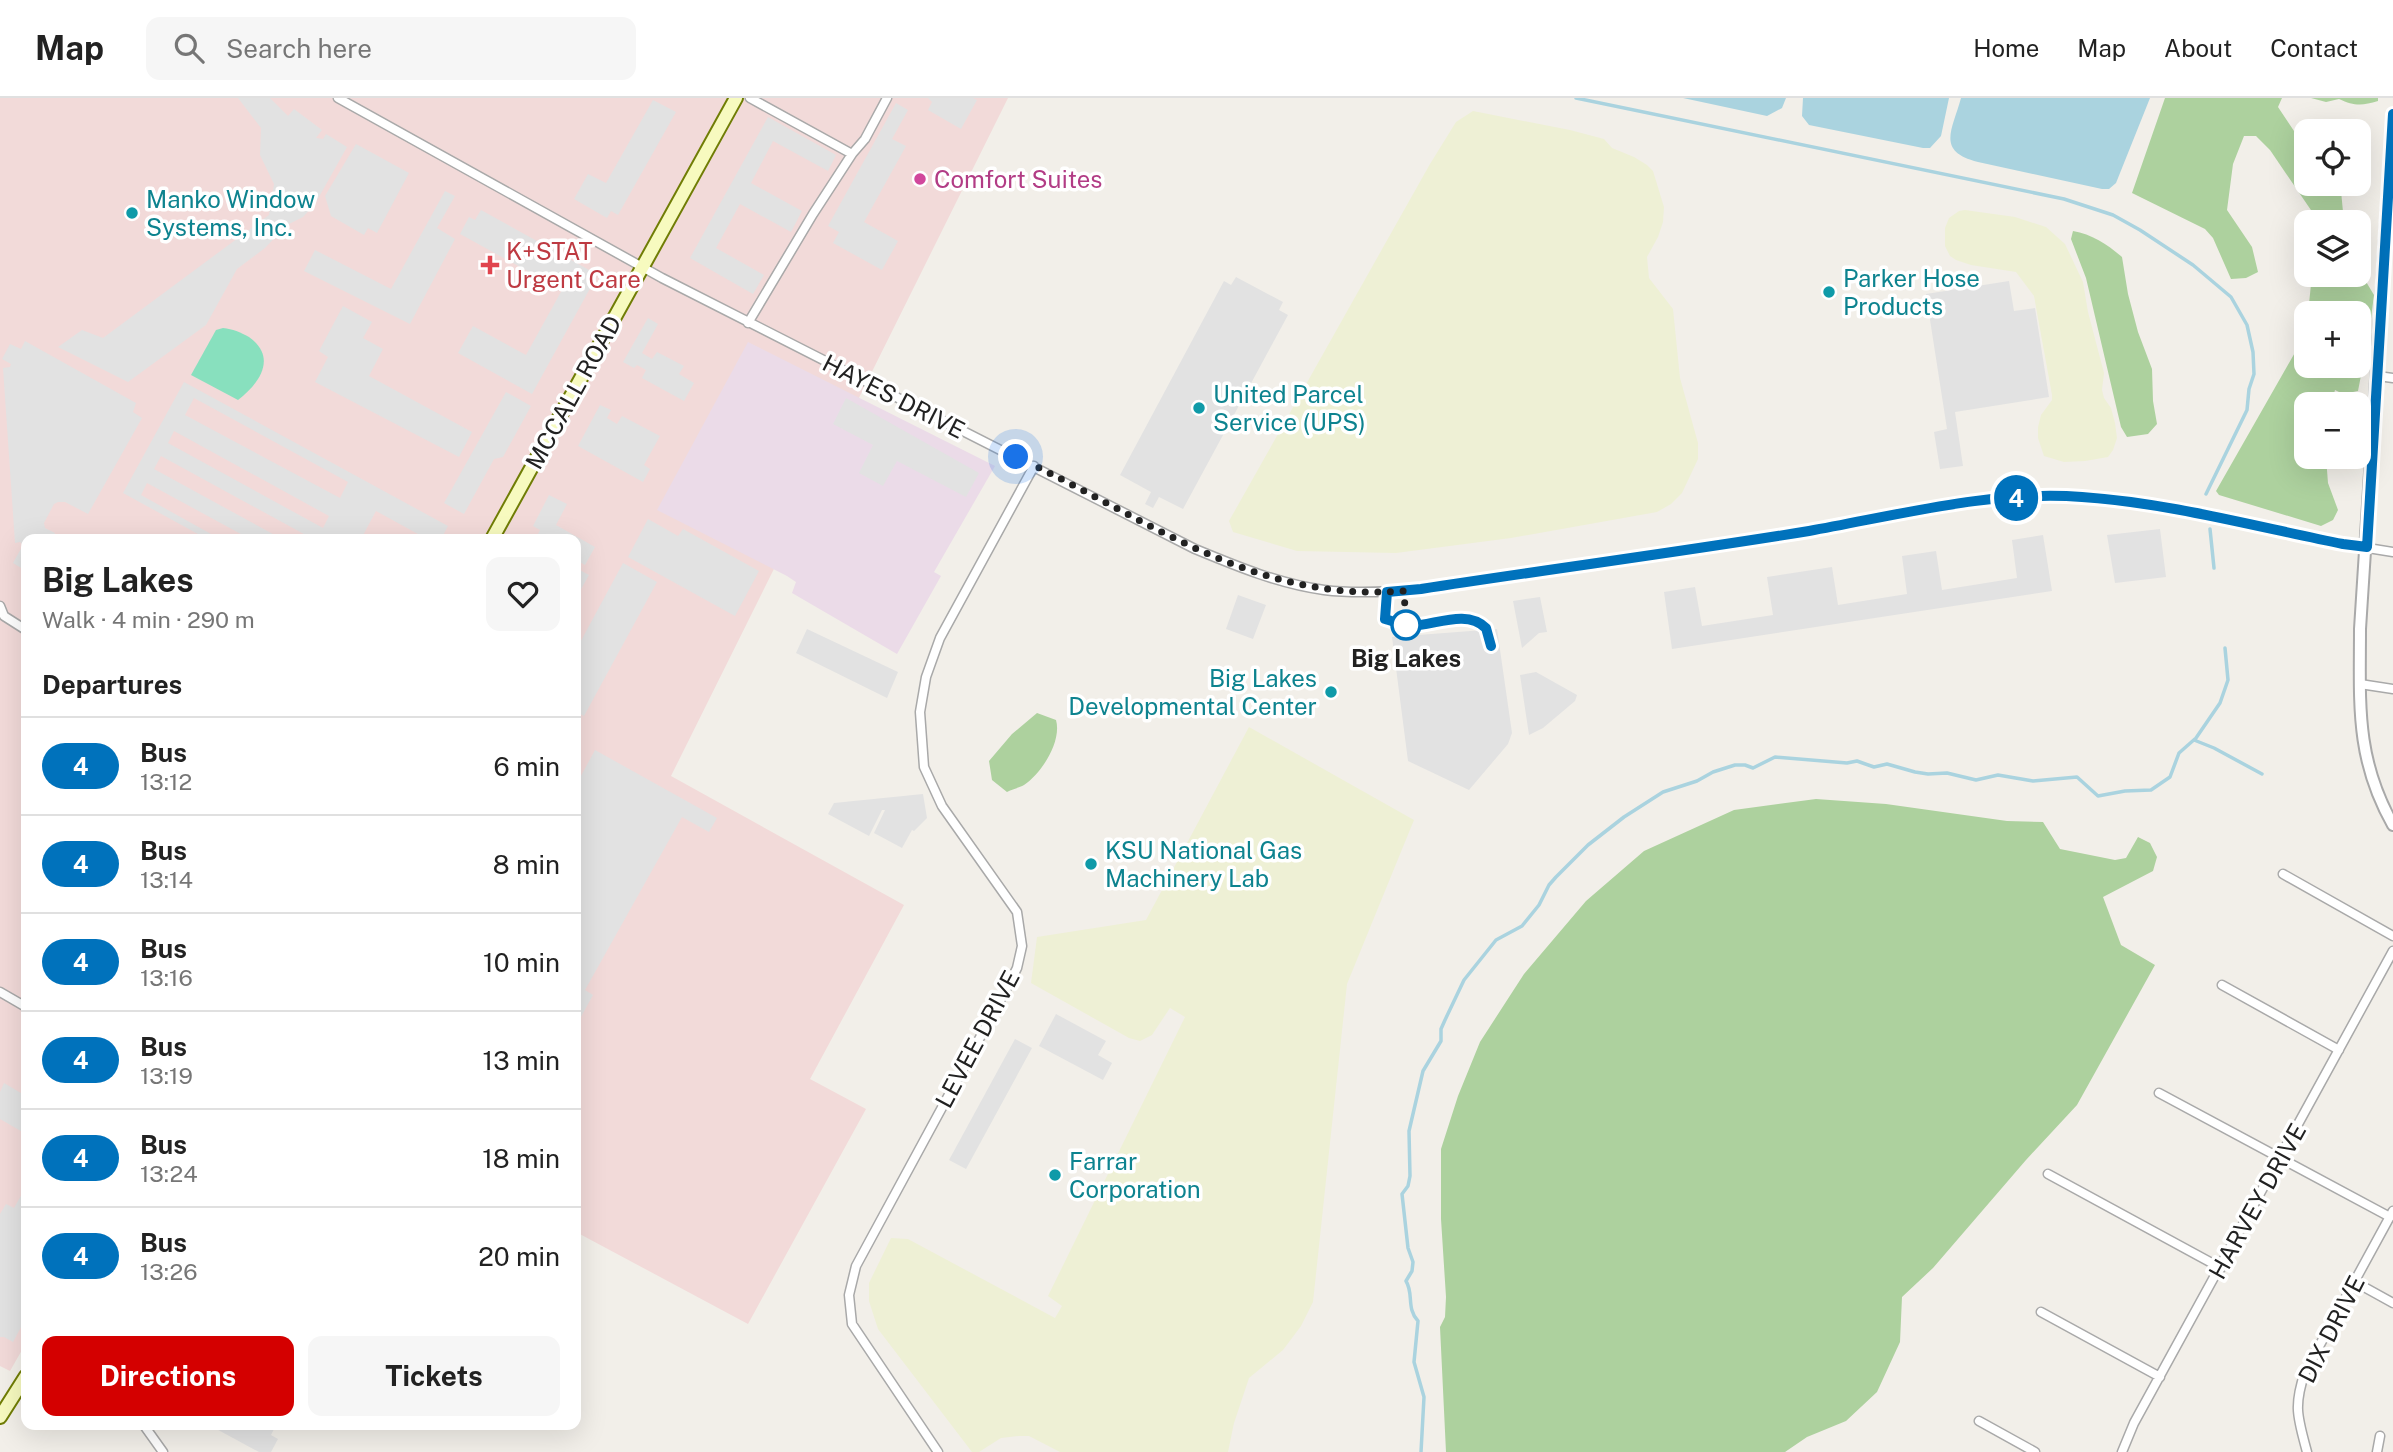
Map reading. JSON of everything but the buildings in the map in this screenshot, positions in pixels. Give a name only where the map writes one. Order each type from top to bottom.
[{"type":"main road","name":"MCCALL ROAD","points":[[495,534],[736,98]]},
{"type":"main road","points":[[0,1417],[21,1384]]},
{"type":"street","name":"HAYES DRIVE","points":[[338,98],[642,267],[1146,525],[1261,575],[1324,590],[1387,592],[1421,589],[1809,531],[1961,504],[2021,498],[2082,497],[2163,508],[2393,552]]},
{"type":"street","points":[[750,98],[852,155]]},
{"type":"street","points":[[748,323],[813,214],[865,139],[887,98]]},
{"type":"street","points":[[2393,114],[2389,246],[2360,629],[2360,725],[2364,754],[2378,798],[2393,825]]},
{"type":"street","points":[[2378,376],[2393,378]]},
{"type":"street","name":"LEVEE DRIVE","points":[[939,1452],[852,1324],[849,1295],[856,1266],[1009,984],[1017,968],[1022,946],[1017,912],[942,806],[924,767],[920,712],[926,677],[940,638],[1034,466]]},
{"type":"street","points":[[0,606],[4,616],[21,627]]},
{"type":"street","points":[[2360,684],[2393,689]]},
{"type":"street","points":[[2283,874],[2393,936]]},
{"type":"street","name":"HARVEY DRIVE","points":[[2122,1452],[2124,1443],[2393,951]]},
{"type":"street","points":[[2222,985],[2339,1050]]},
{"type":"street","points":[[0,992],[21,1004]]},
{"type":"street","points":[[2159,1093],[2391,1214]]},
{"type":"street","points":[[2048,1174],[2221,1268]]},
{"type":"street","name":"DIX DRIVE","points":[[2307,1452],[2297,1414],[2298,1391],[2305,1372],[2391,1214]]},
{"type":"street","points":[[2355,1282],[2393,1303]]},
{"type":"street","points":[[2041,1312],[2160,1377]]},
{"type":"street","points":[[1979,1421],[2035,1452]]},
{"type":"street","points":[[146,1430],[163,1452]]},
{"type":"street","points":[[2377,1452],[2380,1436]]},
{"type":"shaded area","points":[[0,98],[1008,98],[671,776],[904,905],[810,1079],[866,1109],[748,1324],[581,1235],[581,534],[21,534],[21,1352],[10,1371],[0,1366]]},
{"type":"shaded area","points":[[238,98],[270,98],[288,116],[294,109],[322,130],[316,138],[323,139],[326,134],[347,147],[315,204],[303,217],[287,225],[265,248],[237,269],[206,325],[128,382],[58,347],[82,330],[103,338],[269,215],[274,184],[260,155],[261,128]]},
{"type":"shaded area","points":[[928,98],[977,100],[961,129],[928,110],[932,102]]},
{"type":"shaded area","points":[[653,100],[676,112],[618,215],[611,211],[607,218],[574,199],[588,174],[606,183]]},
{"type":"shaded area","points":[[896,103],[908,110],[892,139],[906,146],[864,222],[898,241],[882,270],[833,243],[839,232],[828,226]]},
{"type":"shaded area","points":[[768,117],[836,155],[828,171],[773,141],[751,183],[802,211],[791,232],[740,204],[716,248],[764,275],[753,294],[690,258]]},
{"type":"shaded area","points":[[356,144],[409,173],[377,233],[368,228],[364,235],[331,216],[325,196]]},
{"type":"shaded area","points":[[445,191],[455,196],[437,228],[455,239],[410,324],[304,271],[315,250],[391,289]]},
{"type":"shaded area","points":[[481,210],[591,271],[586,279],[593,283],[532,394],[458,353],[473,326],[526,355],[562,290],[460,234],[469,217],[475,220]]},
{"type":"shaded area","points":[[1236,277],[1283,302],[1279,310],[1288,315],[1183,509],[1159,497],[1153,508],[1145,504],[1151,492],[1120,475],[1224,281],[1231,285]]},
{"type":"shaded area","points":[[2009,281],[2014,311],[2035,308],[2049,397],[1955,412],[1963,466],[1940,469],[1934,432],[1947,429],[1926,294]]},
{"type":"shaded area","points":[[343,306],[372,322],[363,338],[383,349],[369,376],[472,432],[459,457],[315,382],[328,357],[319,351]]},
{"type":"shaded area","points":[[648,318],[658,324],[642,353],[652,359],[657,352],[684,366],[679,374],[694,383],[684,401],[642,378],[646,370],[623,362]]},
{"type":"shaded area","points":[[25,341],[136,403],[133,412],[142,418],[88,514],[65,502],[58,502],[54,504],[44,523],[45,528],[54,534],[21,534],[21,543],[15,543],[3,368],[10,367],[11,364],[2,359],[10,344],[21,349]]},
{"type":"shaded area","points":[[748,342],[995,466],[934,572],[941,576],[897,654],[792,593],[796,582],[787,576],[657,510]]},
{"type":"shaded area","points":[[184,382],[448,526],[444,534],[418,534],[376,511],[364,534],[304,534],[161,456],[154,469],[273,534],[241,534],[147,483],[141,495],[211,534],[198,534],[123,493]],"holes":[[[194,398],[348,482],[340,498],[185,415]],[[174,431],[329,516],[323,528],[168,443]]]},
{"type":"shaded area","points":[[506,392],[531,406],[503,457],[494,459],[464,514],[444,503]]},
{"type":"shaded area","points":[[846,398],[979,473],[966,497],[897,461],[883,486],[859,473],[873,445],[833,424]]},
{"type":"shaded area","points":[[600,405],[611,410],[607,418],[617,424],[622,416],[660,436],[644,465],[650,469],[643,482],[578,446]]},
{"type":"shaded area","points":[[549,495],[567,504],[556,525],[572,534],[538,534],[540,530],[533,526]]},
{"type":"shaded area","points":[[648,519],[678,536],[683,529],[759,571],[735,616],[628,557]]},
{"type":"shaded area","points":[[2160,529],[2166,577],[2115,583],[2107,535]]},
{"type":"shaded area","points":[[2043,535],[2052,591],[1672,649],[1664,592],[1695,587],[1702,626],[1773,615],[1767,577],[1832,567],[1838,605],[1907,594],[1902,556],[1936,551],[1942,590],[2017,578],[2012,540]]},
{"type":"shaded area","points":[[581,539],[595,547],[585,565],[581,563]]},
{"type":"shaded area","points":[[21,549],[21,568],[13,563]]},
{"type":"shaded area","points":[[623,563],[657,582],[584,716],[581,714],[581,641]]},
{"type":"shaded area","points":[[581,571],[589,575],[581,589]]},
{"type":"shaded area","points":[[1238,595],[1266,605],[1253,639],[1226,629]]},
{"type":"shaded area","points":[[1540,597],[1547,632],[1539,633],[1522,648],[1513,601]]},
{"type":"shaded area","points":[[807,629],[898,672],[887,698],[796,653]]},
{"type":"shaded area","points":[[1497,629],[1512,733],[1508,744],[1469,790],[1408,761],[1392,637]]},
{"type":"shaded area","points":[[1536,672],[1577,695],[1575,701],[1543,728],[1529,735],[1520,675]]},
{"type":"shaded area","points":[[595,750],[717,818],[709,832],[682,817],[585,990],[593,995],[581,1017],[581,776]]},
{"type":"shaded area","points":[[923,794],[927,818],[912,830],[902,848],[874,833],[885,810],[882,810],[869,836],[828,814],[834,803]]},
{"type":"shaded area","points":[[1056,1014],[1106,1041],[1098,1055],[1112,1063],[1103,1080],[1039,1046]]},
{"type":"shaded area","points":[[1015,1039],[1032,1048],[966,1169],[949,1160]]},
{"type":"shaded area","points":[[4,1083],[21,1093],[21,1131],[0,1119],[0,1092]]},
{"type":"shaded area","points":[[21,1196],[21,1327],[13,1342],[0,1337],[0,1214],[6,1204],[14,1208]]},
{"type":"shaded area","points":[[218,1430],[274,1430],[271,1435],[278,1439],[271,1452],[259,1452]]},
{"type":"green space","points":[[2165,98],[2282,98],[2278,107],[2294,131],[2294,185],[2270,150],[2256,136],[2244,136],[2233,164],[2227,210],[2252,247],[2258,272],[2246,278],[2231,279],[2213,238],[2205,229],[2132,193]]},
{"type":"green space","points":[[2311,98],[2378,98],[2378,101],[2358,104],[2339,99],[2326,102]]},
{"type":"green space","points":[[1473,111],[1604,139],[1612,148],[1634,157],[1653,171],[1664,207],[1658,237],[1647,257],[1649,278],[1673,309],[1680,378],[1698,443],[1698,459],[1682,493],[1671,504],[1657,512],[1511,538],[1396,553],[1297,551],[1233,532],[1229,521],[1430,164],[1456,122]]},
{"type":"green space","points":[[2301,196],[2341,196],[2343,210],[2311,210]]},
{"type":"green space","points":[[1965,210],[2015,217],[2046,227],[2065,244],[2083,282],[2104,373],[2102,390],[2115,423],[2117,438],[2108,457],[2064,462],[2044,456],[2038,438],[2038,427],[2052,395],[2034,296],[2016,272],[1971,265],[1950,256],[1945,246],[1945,228],[1949,218]]},
{"type":"green space","points":[[2073,231],[2099,241],[2122,257],[2138,332],[2152,369],[2157,424],[2148,434],[2127,437],[2121,427],[2086,278],[2071,239]]},
{"type":"green space","points":[[2311,287],[2369,287],[2374,295],[2371,318],[2371,301],[2309,301]]},
{"type":"green space","points":[[223,328],[249,337],[258,345],[264,362],[258,379],[238,400],[191,375],[216,330]]},
{"type":"green space","points":[[2294,354],[2294,378],[2361,378],[2358,391],[2294,392],[2294,469],[2327,469],[2328,483],[2338,510],[2333,520],[2321,526],[2219,495],[2216,491]]},
{"type":"green space","points":[[1037,713],[1056,720],[1053,747],[1044,765],[1031,780],[1007,792],[992,780],[989,761],[1012,734]]},
{"type":"green space","points":[[1249,727],[1414,820],[1347,984],[1313,1302],[1301,1326],[1283,1350],[1249,1378],[1234,1423],[1228,1452],[1060,1452],[1029,1436],[1019,1436],[1001,1438],[979,1452],[972,1452],[878,1329],[869,1301],[869,1283],[891,1238],[908,1239],[1055,1318],[1062,1306],[1048,1296],[1185,1017],[1170,1008],[1152,1035],[1140,1041],[1129,1038],[1031,983],[1037,937],[1146,920]]},
{"type":"green space","points":[[1816,799],[1886,804],[2007,821],[2043,822],[2060,849],[2115,860],[2126,858],[2138,837],[2150,843],[2157,857],[2153,871],[2103,897],[2121,945],[2155,965],[2077,1105],[1933,1268],[1902,1297],[1900,1342],[1877,1392],[1846,1421],[1807,1437],[1785,1452],[1446,1452],[1440,1327],[1445,1317],[1446,1297],[1441,1219],[1441,1149],[1458,1096],[1480,1042],[1524,974],[1586,901],[1644,851],[1734,810]]},
{"type":"water","points":[[1683,98],[1786,98],[1782,108],[1767,116]]},
{"type":"water","points":[[1803,98],[1949,98],[1941,136],[1930,148],[1923,148],[1809,125],[1802,116]]},
{"type":"water","points":[[1961,98],[2150,98],[2116,183],[2109,189],[2102,189],[1978,162],[1956,152],[1950,138]]},
{"type":"waterway","points":[[1576,98],[2064,199],[2113,215],[2140,230],[2193,265],[2231,297],[2247,325],[2253,352],[2254,374],[2247,410],[2206,494]]},
{"type":"waterway","points":[[2210,529],[2214,568]]},
{"type":"waterway","points":[[1421,1452],[1424,1397],[1414,1362],[1418,1321],[1412,1311],[1406,1281],[1412,1271],[1413,1262],[1408,1248],[1402,1194],[1408,1186],[1410,1176],[1409,1131],[1423,1071],[1441,1041],[1441,1029],[1464,980],[1496,940],[1522,926],[1556,877],[1588,845],[1663,792],[1735,765],[1753,768],[1775,757],[1847,763],[1857,761],[1874,767],[1887,764],[1915,772],[1947,773],[1976,780],[1998,775],[2033,781],[2077,777],[2098,796],[2151,790],[2170,777],[2179,753],[2196,738],[2220,703],[2228,680],[2225,648]]},
{"type":"waterway","points":[[2194,740],[2262,774]]},
{"type":"bus line","name":"4","points":[[1491,646],[1486,628],[1474,621],[1461,618],[1409,626],[1385,619],[1387,592],[1809,531],[1911,511],[2021,498],[2082,497],[2163,508],[2367,547],[2393,114]]},
{"type":"place","name":"Comfort Suites","points":[[920,179]]},
{"type":"place","name":"Manko Window Systems, Inc.","points":[[132,213]]},
{"type":"place","name":"K+STAT Urgent Care","points":[[490,265]]},
{"type":"place","name":"Parker Hose Products","points":[[1829,292]]},
{"type":"place","name":"United Parcel Service (UPS)","points":[[1199,408]]},
{"type":"place","name":"Big Lakes","points":[[1406,625]]},
{"type":"place","name":"Big Lakes Developmental Center","points":[[1331,692]]},
{"type":"place","name":"KSU National Gas Machinery Lab","points":[[1091,864]]},
{"type":"place","name":"Farrar Corporation","points":[[1055,1175]]},
{"type":"route","points":[[1016,457],[1195,549],[1261,575],[1324,590],[1404,591],[1406,625]]}]
